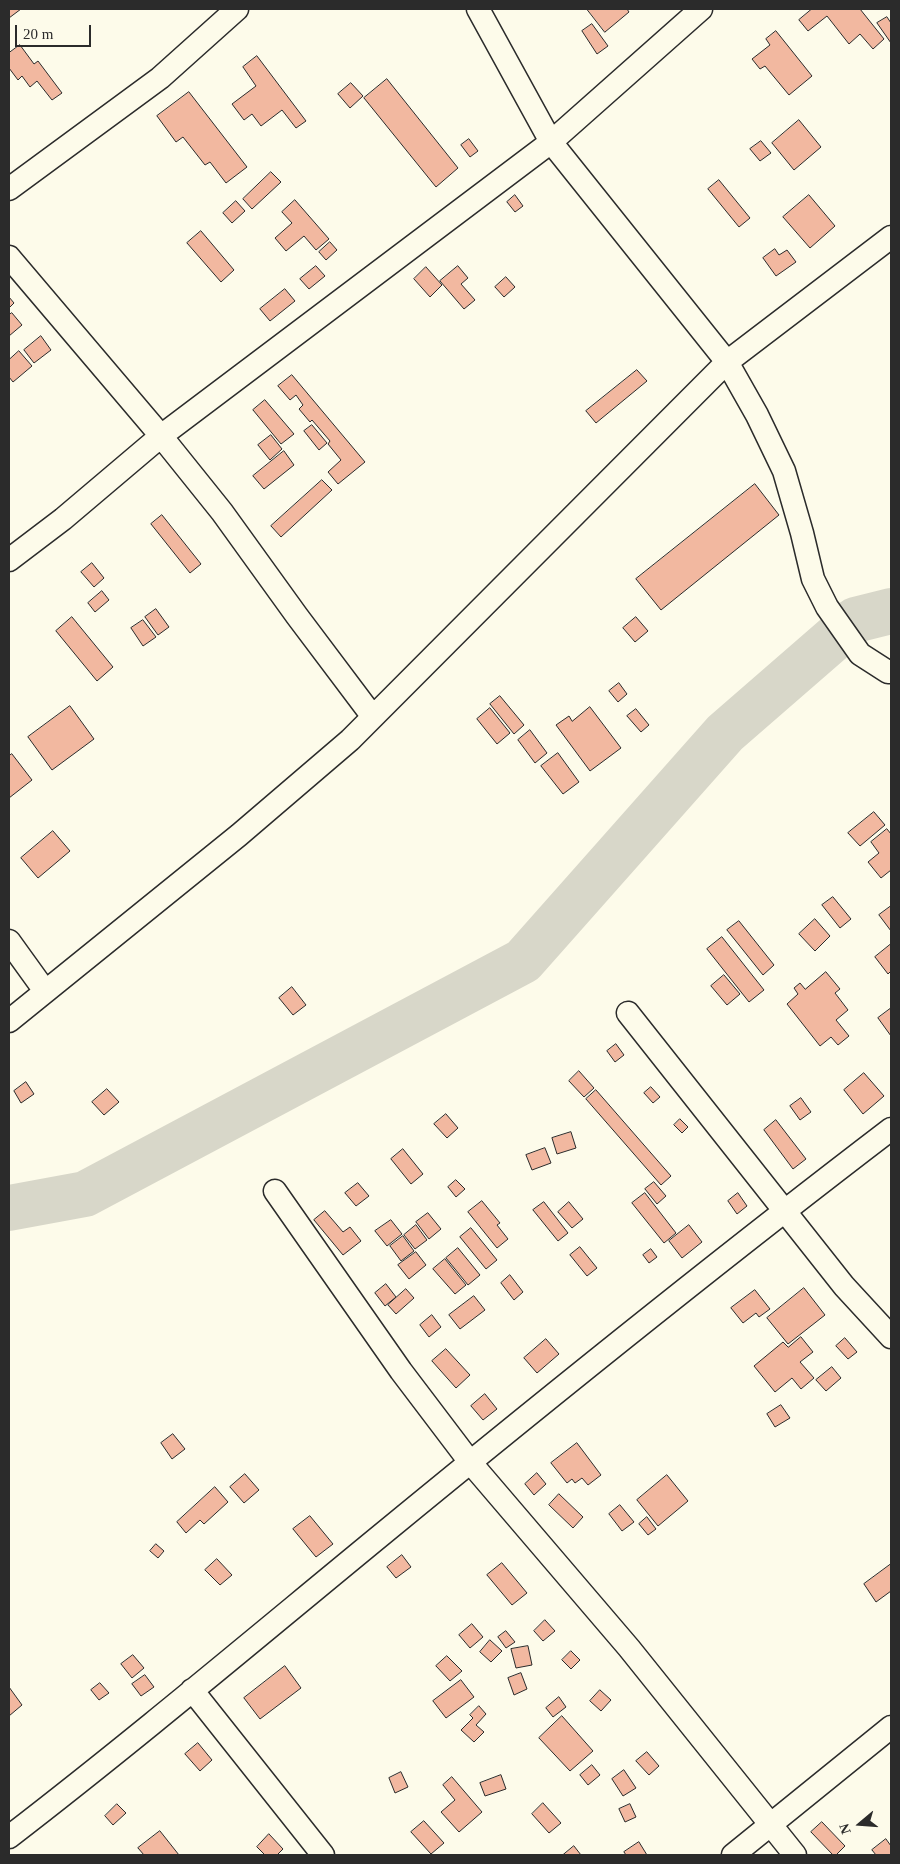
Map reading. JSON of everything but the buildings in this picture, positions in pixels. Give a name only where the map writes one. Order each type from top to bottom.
[{"type":"street","points":[[9,189],[160,78],[237,9]]},
{"type":"street","points":[[478,9],[551,142],[728,362],[757,415],[784,471],[813,580],[860,654],[891,672]]},
{"type":"street","points":[[9,560],[63,518],[161,436],[551,142],[701,9]]},
{"type":"street","points":[[9,1020],[239,835],[350,740],[728,362],[891,237]]},
{"type":"street","points":[[9,257],[161,436],[222,512],[297,616],[374,717]]},
{"type":"street","points":[[9,941],[45,992]]},
{"type":"street","points":[[628,1013],[844,1286],[891,1337]]},
{"type":"street","points":[[9,1837],[79,1784],[470,1462],[784,1211],[891,1129]]},
{"type":"street","points":[[275,1192],[396,1364],[470,1462],[629,1648],[795,1855]]},
{"type":"street","points":[[192,1690],[323,1855]]},
{"type":"street","points":[[733,1855],[891,1727]]},
{"type":"waterway","points":[[9,1208],[85,1194],[523,961],[725,733],[855,620],[891,611]]}]
